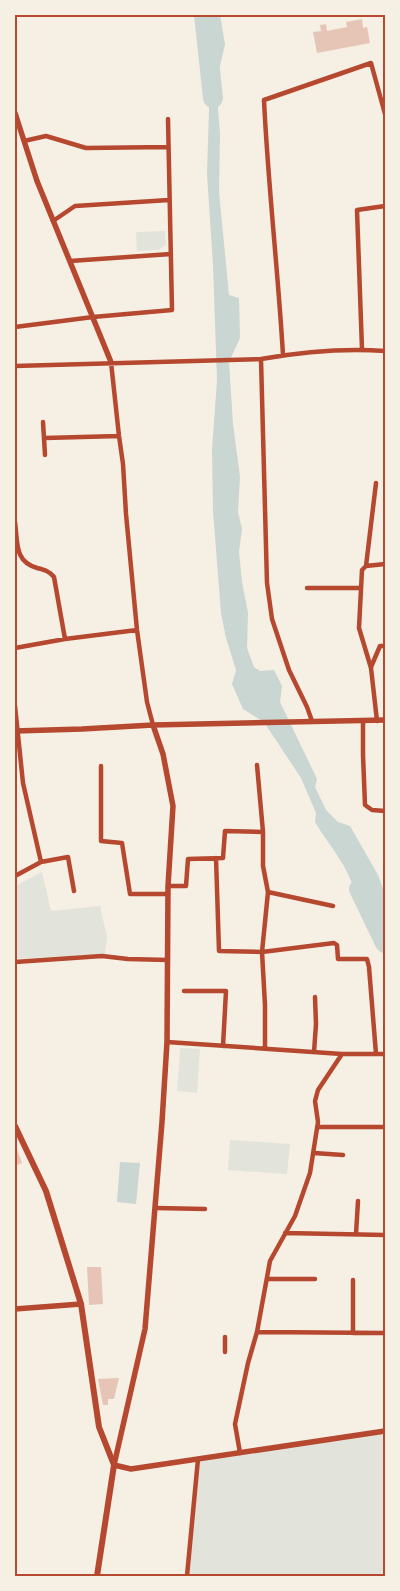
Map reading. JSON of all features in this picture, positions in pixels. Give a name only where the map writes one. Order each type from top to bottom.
[{"type":"main road","points":[[15,1126],[46,1191],[81,1304],[99,1428],[114,1465],[97,1576]]},
{"type":"street","points":[[283,355],[264,100],[371,63],[385,114]]},
{"type":"street","points":[[15,113],[37,181],[111,362],[118,436],[123,464],[136,630],[147,702],[163,754],[173,806],[168,886],[167,1042],[156,1208],[145,1329],[114,1465],[131,1469],[385,1431]]},
{"type":"street","points":[[15,327],[92,317],[172,310],[168,120]]},
{"type":"street","points":[[24,141],[46,136],[86,148],[168,147]]},
{"type":"street","points":[[53,221],[74,206],[170,200]]},
{"type":"street","points":[[362,350],[356,210],[385,206]]},
{"type":"street","points":[[70,261],[170,254]]},
{"type":"street","points":[[15,366],[261,359],[283,355],[362,350],[385,351]]},
{"type":"street","points":[[261,359],[267,583],[272,618],[289,670],[312,722]]},
{"type":"street","points":[[43,422],[46,455]]},
{"type":"street","points":[[45,438],[118,436]]},
{"type":"street","points":[[376,482],[366,566],[362,570],[360,588],[360,628],[371,668],[377,721]]},
{"type":"street","points":[[15,522],[20,557],[27,565],[49,571],[54,577],[65,639]]},
{"type":"street","points":[[366,566],[385,564]]},
{"type":"street","points":[[307,588],[360,588]]},
{"type":"street","points":[[15,648],[65,639],[136,630]]},
{"type":"street","points":[[371,668],[380,646],[385,646]]},
{"type":"street","points":[[15,706],[16,731],[23,783],[41,862]]},
{"type":"street","points":[[16,731],[249,722],[385,720]]},
{"type":"street","points":[[363,721],[365,805],[372,810],[385,811]]},
{"type":"street","points":[[257,765],[263,832],[263,866],[268,892],[262,952],[265,1048]]},
{"type":"street","points":[[101,766],[101,841],[122,843],[130,894],[168,894]]},
{"type":"street","points":[[168,886],[186,886],[188,858],[223,858],[225,831],[263,832]]},
{"type":"street","points":[[15,876],[41,862],[68,857],[74,891]]},
{"type":"street","points":[[216,858],[219,951],[262,952],[334,943],[337,945],[338,959],[367,960],[376,1054]]},
{"type":"street","points":[[268,892],[333,906]]},
{"type":"street","points":[[15,962],[102,956],[128,960],[168,960]]},
{"type":"street","points":[[184,991],[226,991],[223,1046]]},
{"type":"street","points":[[314,1052],[315,997]]},
{"type":"street","points":[[167,1042],[342,1054],[385,1054]]},
{"type":"street","points":[[240,1453],[235,1424],[248,1363],[257,1332],[270,1261],[295,1216],[310,1173],[318,1122],[315,1101],[318,1090],[342,1054]]},
{"type":"street","points":[[317,1127],[385,1127]]},
{"type":"street","points":[[314,1153],[343,1155]]},
{"type":"street","points":[[356,1234],[358,1201]]},
{"type":"street","points":[[156,1208],[205,1209]]},
{"type":"street","points":[[285,1232],[385,1235]]},
{"type":"street","points":[[267,1279],[315,1279]]},
{"type":"street","points":[[352,1333],[354,1280]]},
{"type":"street","points":[[15,1309],[81,1304]]},
{"type":"street","points":[[257,1332],[385,1333]]},
{"type":"street","points":[[225,1336],[225,1352]]},
{"type":"street","points":[[186,1576],[198,1459]]},
{"type":"shaded area","points":[[212,15],[220,15],[225,44],[216,84],[220,134],[219,192],[229,295],[239,298],[240,338],[229,362],[233,424],[240,477],[238,512],[242,529],[239,552],[248,613],[247,648],[254,667],[260,671],[274,670],[282,686],[280,702],[317,779],[315,787],[326,810],[338,822],[350,826],[378,875],[385,894],[385,926],[378,918],[357,904],[351,880],[341,860],[315,822],[316,813],[301,778],[264,722],[243,709],[232,684],[236,670],[226,638],[221,613],[213,511],[212,450],[217,380],[213,265],[207,174]]},
{"type":"shaded area","points":[[165,231],[166,245],[159,250],[137,251],[136,232]]},
{"type":"shaded area","points":[[42,872],[51,911],[100,906],[107,937],[105,954],[15,959],[15,886]]},
{"type":"shaded area","points":[[180,1048],[200,1049],[197,1093],[177,1091]]},
{"type":"shaded area","points":[[230,1140],[290,1144],[287,1174],[228,1170]]},
{"type":"shaded area","points":[[120,1162],[140,1163],[136,1204],[117,1202]]},
{"type":"shaded area","points":[[385,1432],[385,1576],[187,1576],[198,1459]]},
{"type":"building","points":[[362,19],[363,28],[367,27],[370,43],[317,53],[313,32],[321,31],[320,25],[326,24],[327,31],[347,27],[346,22]]},
{"type":"building","points":[[15,1144],[22,1163],[15,1166]]},
{"type":"building","points":[[87,1267],[101,1267],[103,1304],[89,1305]]},
{"type":"building","points":[[119,1378],[114,1399],[108,1399],[108,1405],[103,1405],[98,1379]]},
{"type":"waterway","points":[[204,15],[213,98]]},
{"type":"waterway","points":[[359,889],[385,943]]}]
